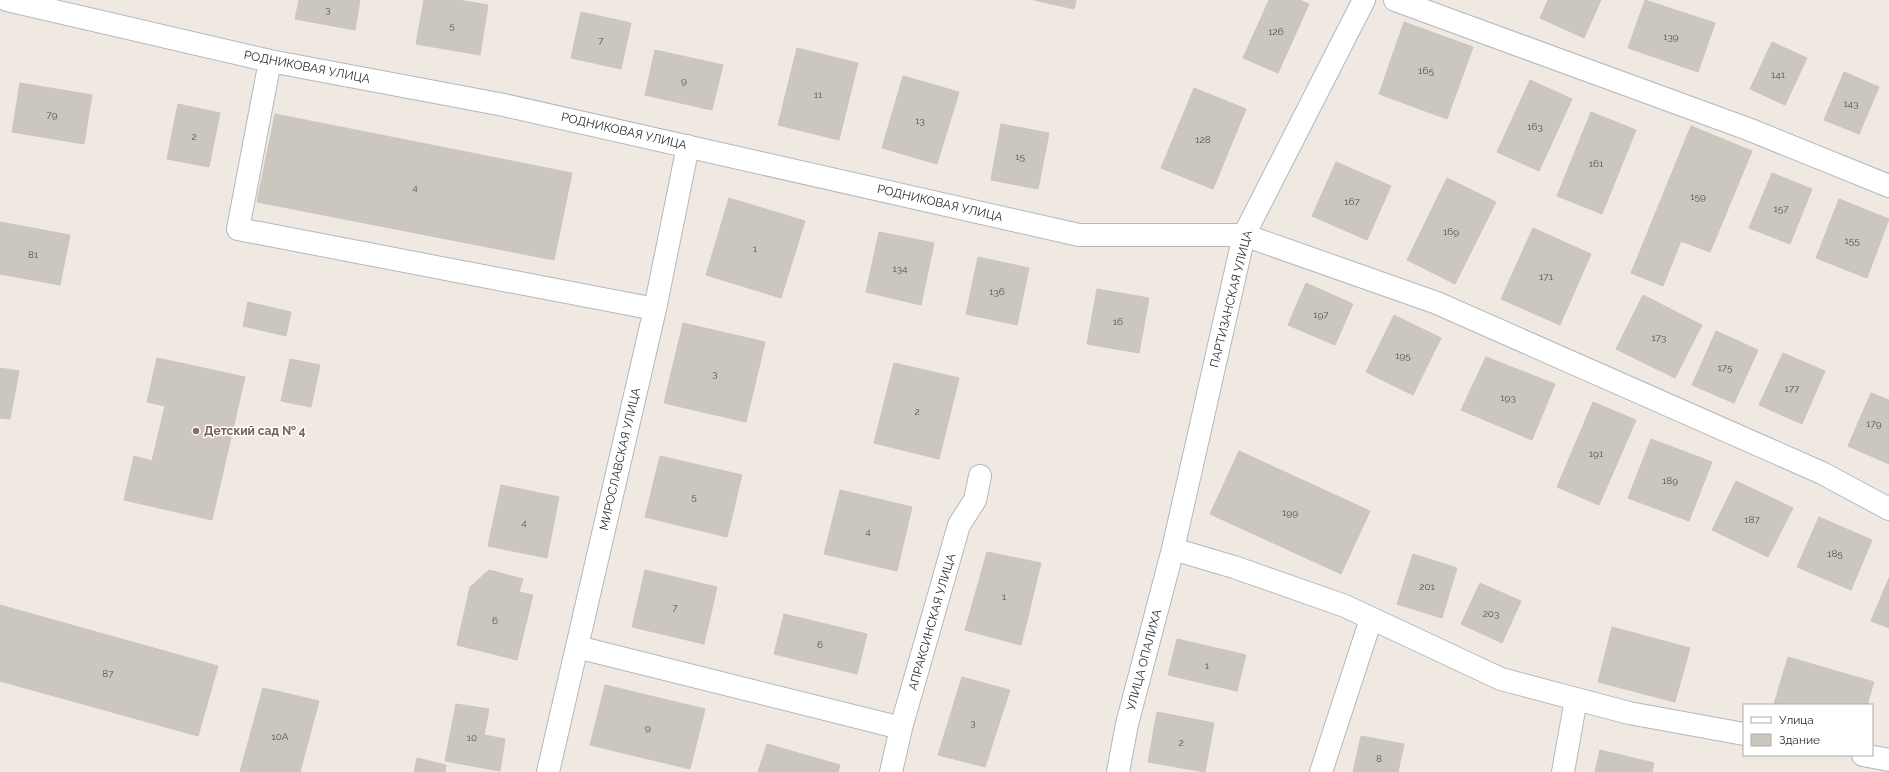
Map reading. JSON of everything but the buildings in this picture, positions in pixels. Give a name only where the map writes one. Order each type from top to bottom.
[{"type":"street","name":"РОДНИКОВАЯ УЛИЦА","points":[[7,0],[270,61],[504,105],[1079,235],[1244,235],[1437,303],[1822,473],[1889,509]]},
{"type":"street","name":"ПАРТИЗАНСКАЯ УЛИЦА","points":[[1173,549],[1244,235],[1364,0]]},
{"type":"street","points":[[1395,0],[1748,129],[1889,186]]},
{"type":"street","points":[[270,61],[238,229],[655,309]]},
{"type":"street","name":"МИРОСЛАВСКАЯ УЛИЦА","points":[[548,772],[655,309],[688,146]]},
{"type":"street","name":"АПРАКСИНСКАЯ УЛИЦА","points":[[891,772],[901,728],[959,525],[975,500],[980,476]]},
{"type":"street","points":[[1173,549],[1234,566],[1345,606],[1501,679],[1629,713],[1743,734]]},
{"type":"street","name":"УЛИЦА ОПАЛИХА","points":[[1118,772],[1127,724],[1173,549]]},
{"type":"street","points":[[1321,772],[1371,618]]},
{"type":"street","points":[[577,647],[901,728]]},
{"type":"street","points":[[1563,772],[1576,699]]},
{"type":"street","points":[[1868,756],[1889,760]]},
{"type":"place","name":"Детский сад № 4","points":[[196,431]]}]
